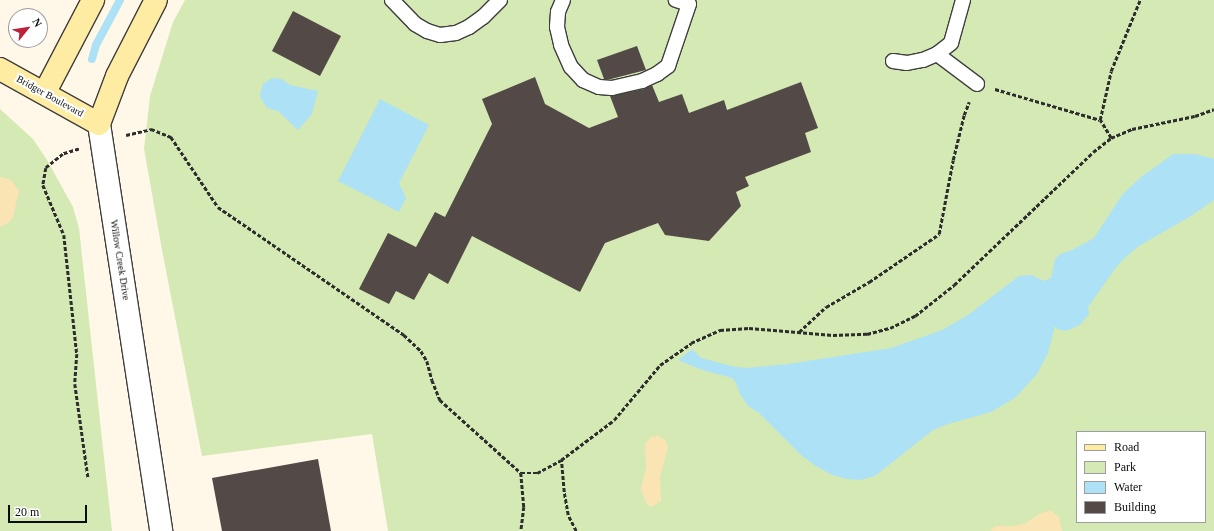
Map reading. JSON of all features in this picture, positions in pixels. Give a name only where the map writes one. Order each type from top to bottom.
[{"type":"street","points":[[45,92],[93,0]]},
{"type":"street","name":"Willow Creek Drive","points":[[156,0],[117,76],[101,133],[160,531]]},
{"type":"street","name":"Bridger Boulevard","points":[[0,69],[45,92],[101,133]]},
{"type":"lane","points":[[392,0],[415,24],[427,31],[440,34],[456,33],[469,27],[483,17],[500,0]]},
{"type":"lane","points":[[563,0],[558,12],[557,27],[562,45],[571,67],[583,80],[599,87],[612,88],[642,81],[658,74],[668,66],[675,52],[689,4],[676,0]]},
{"type":"lane","points":[[893,62],[907,63],[937,54],[951,43],[963,0]]},
{"type":"lane","points":[[937,54],[977,84]]},
{"type":"path","points":[[1100,120],[1111,71],[1140,0]]},
{"type":"path","points":[[799,332],[826,307],[869,282],[939,234],[953,160],[964,115],[977,84],[1100,120],[1111,138]]},
{"type":"path","points":[[88,477],[76,384],[77,354],[64,235],[43,184],[46,168],[63,154],[101,133],[151,129],[171,137],[218,207],[404,335],[421,351],[427,362],[440,400],[521,473],[537,474],[561,460],[614,420],[660,365],[691,343],[720,330],[749,328],[833,335],[867,334],[890,328],[915,316],[954,285],[1093,152],[1111,138],[1132,129],[1195,116],[1214,109]]},
{"type":"path","points":[[561,460],[568,515],[576,531]]},
{"type":"path","points":[[521,473],[524,507],[521,531]]},
{"type":"green space","points":[[185,0],[1214,0],[1214,531],[388,531],[372,434],[202,456],[144,149],[150,96],[173,22]]},
{"type":"green space","points":[[0,109],[33,139],[47,160],[73,207],[79,228],[112,531],[0,531]]},
{"type":"sand","points":[[0,177],[11,180],[19,191],[13,217],[8,223],[0,227]]},
{"type":"sand","points":[[658,436],[665,440],[668,446],[660,477],[661,501],[653,506],[649,506],[645,501],[641,489],[646,467],[645,444],[651,437]]},
{"type":"sand","points":[[1052,511],[1059,517],[1062,531],[990,531],[996,526],[1014,526],[1026,523],[1041,513]]},
{"type":"water","points":[[272,78],[282,79],[290,85],[318,91],[312,114],[298,130],[278,111],[267,108],[261,99],[260,94],[263,84]]},
{"type":"water","points":[[380,99],[429,125],[399,183],[406,198],[399,212],[338,181]]},
{"type":"water","points":[[1173,154],[1195,154],[1214,159],[1214,200],[1191,216],[1139,246],[1127,256],[1117,266],[1088,307],[1089,314],[1080,325],[1066,331],[1057,329],[1055,326],[1048,353],[1037,374],[1015,398],[991,412],[948,424],[933,430],[875,476],[860,480],[847,479],[832,475],[814,465],[801,455],[759,413],[748,406],[732,378],[702,370],[678,360],[692,349],[701,358],[731,366],[746,368],[788,364],[891,348],[942,330],[968,315],[1019,276],[1031,275],[1044,281],[1051,278],[1055,259],[1060,254],[1072,250],[1094,238],[1122,195],[1141,177]]},
{"type":"building","points":[[293,11],[341,36],[320,76],[272,51]]},
{"type":"building","points":[[637,46],[646,70],[611,79],[604,79],[597,60]]},
{"type":"building","points":[[535,77],[545,104],[589,128],[618,117],[610,96],[644,89],[652,85],[659,102],[682,94],[689,113],[724,100],[727,110],[801,82],[818,128],[805,133],[811,152],[745,177],[749,186],[736,192],[741,206],[709,241],[665,235],[658,223],[605,243],[580,292],[472,236],[448,284],[429,273],[414,300],[396,291],[389,304],[359,289],[388,233],[416,247],[435,212],[445,217],[492,124],[482,99]]},
{"type":"building","points":[[318,459],[331,531],[222,531],[212,478]]},
{"type":"waterway","points":[[92,59],[96,45],[120,0]]}]
